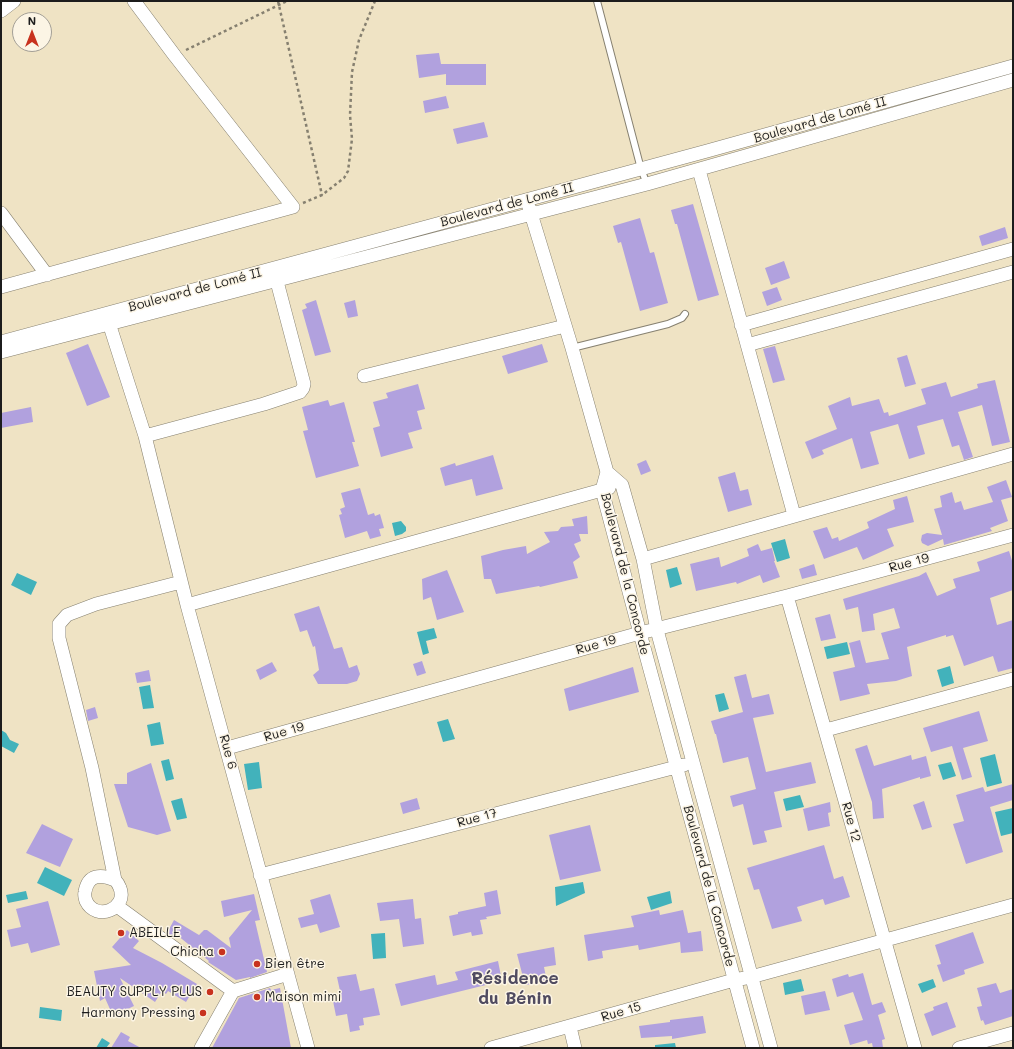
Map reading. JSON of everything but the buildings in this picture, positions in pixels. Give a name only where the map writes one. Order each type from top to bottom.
[{"type":"street","points":[[1,11],[14,1]]},
{"type":"street","points":[[1,287],[293,207],[134,1]]},
{"type":"street","name":"Boulevard de Lomé II","points":[[1,352],[109,324],[526,200],[782,131],[1013,66]]},
{"type":"street","name":"Boulevard de Lomé II","points":[[1,342],[531,214],[647,184],[1013,80]]},
{"type":"street","points":[[699,170],[794,515]]},
{"type":"street","points":[[526,200],[572,348],[607,472]]},
{"type":"street","points":[[1,213],[47,275]]},
{"type":"street","points":[[741,325],[1013,249]]},
{"type":"street","points":[[746,345],[1013,272]]},
{"type":"street","points":[[145,436],[264,404],[300,392],[304,384],[275,275]]},
{"type":"street","name":"Rue 6","points":[[109,324],[145,436],[187,605],[308,1048]]},
{"type":"street","points":[[364,376],[564,326]]},
{"type":"street","points":[[643,559],[1013,454]]},
{"type":"street","name":"Boulevard de la Concorde","points":[[753,1048],[602,490],[607,472],[622,485],[643,559],[657,630],[771,1048]]},
{"type":"street","points":[[187,605],[622,485]]},
{"type":"street","name":"Rue 19","points":[[227,748],[640,633],[657,630],[788,596],[1013,535]]},
{"type":"street","points":[[115,880],[105,875],[94,877],[86,885],[84,896],[89,906],[98,912],[108,912],[117,906],[121,897],[120,888],[115,880],[92,768],[59,638],[59,624],[67,615],[88,607],[181,582]]},
{"type":"street","name":"Rue 12","points":[[788,596],[915,1048]]},
{"type":"street","points":[[826,730],[1013,679]]},
{"type":"street","name":"Rue 17","points":[[260,875],[676,766],[693,763]]},
{"type":"street","points":[[117,906],[233,991]]},
{"type":"street","name":"Rue 15","points":[[491,1048],[734,980],[751,977],[1013,906]]},
{"type":"street","points":[[201,1048],[233,991],[288,974]]},
{"type":"street","points":[[570,1027],[575,1048]]},
{"type":"street","points":[[959,1048],[1013,1033]]},
{"type":"lane","points":[[597,1],[641,169],[647,184]]},
{"type":"lane","points":[[572,348],[668,324],[682,318],[685,314]]},
{"type":"path","points":[[278,1],[322,195]]},
{"type":"path","points":[[175,56],[287,1]]},
{"type":"path","points":[[293,207],[322,195],[344,178],[348,171],[352,139],[350,115],[352,72],[359,40],[375,1]]},
{"type":"water","points":[[401,521],[406,527],[406,531],[395,536],[392,523]]},
{"type":"water","points":[[785,539],[790,558],[777,562],[771,543]]},
{"type":"water","points":[[677,567],[682,584],[670,588],[666,570]]},
{"type":"water","points":[[17,573],[37,582],[31,595],[11,585]]},
{"type":"water","points":[[434,628],[437,638],[426,641],[429,653],[423,655],[417,632]]},
{"type":"water","points":[[847,642],[850,654],[827,659],[824,647]]},
{"type":"water","points":[[950,666],[954,683],[942,687],[937,670]]},
{"type":"water","points":[[150,685],[154,708],[143,709],[139,687]]},
{"type":"water","points":[[724,693],[729,709],[719,712],[715,695]]},
{"type":"water","points":[[448,719],[455,739],[443,742],[437,722]]},
{"type":"water","points":[[160,722],[164,744],[151,746],[147,725]]},
{"type":"water","points":[[1,730],[6,733],[10,740],[19,744],[14,753],[1,746]]},
{"type":"water","points":[[995,754],[1002,783],[987,787],[980,758]]},
{"type":"water","points":[[169,759],[174,779],[166,781],[161,761]]},
{"type":"water","points":[[259,762],[262,788],[248,790],[244,764]]},
{"type":"water","points":[[951,762],[956,776],[943,780],[938,765]]},
{"type":"water","points":[[800,795],[804,807],[786,811],[783,799]]},
{"type":"water","points":[[182,798],[187,818],[177,820],[171,801]]},
{"type":"water","points":[[1013,808],[1013,833],[1001,836],[995,812]]},
{"type":"water","points":[[45,867],[72,880],[64,896],[37,883]]},
{"type":"water","points":[[583,882],[585,893],[556,906],[555,887]]},
{"type":"water","points":[[26,891],[28,899],[8,903],[6,895]]},
{"type":"water","points":[[670,891],[672,903],[651,910],[647,897]]},
{"type":"water","points":[[385,933],[386,958],[373,959],[371,934]]},
{"type":"water","points":[[801,979],[804,991],[785,995],[783,983]]},
{"type":"water","points":[[933,979],[936,987],[922,993],[918,984]]},
{"type":"water","points":[[40,1007],[62,1010],[61,1021],[39,1018]]},
{"type":"water","points":[[102,1038],[110,1043],[106,1048],[96,1048]]},
{"type":"water","points":[[675,1043],[676,1048],[655,1048],[655,1045]]},
{"type":"place","name":"ABEILLE","points":[[121,933]]},
{"type":"place","name":"Chicha","points":[[222,952]]},
{"type":"place","name":"Bien être","points":[[257,964]]},
{"type":"place","name":"BEAUTY SUPPLY PLUS","points":[[210,992]]},
{"type":"place","name":"Maison mimi","points":[[257,997]]},
{"type":"place","name":"Harmony Pressing","points":[[203,1013]]},
{"type":"district","name":"Résidence du Bénin","points":[[515,989]]}]
